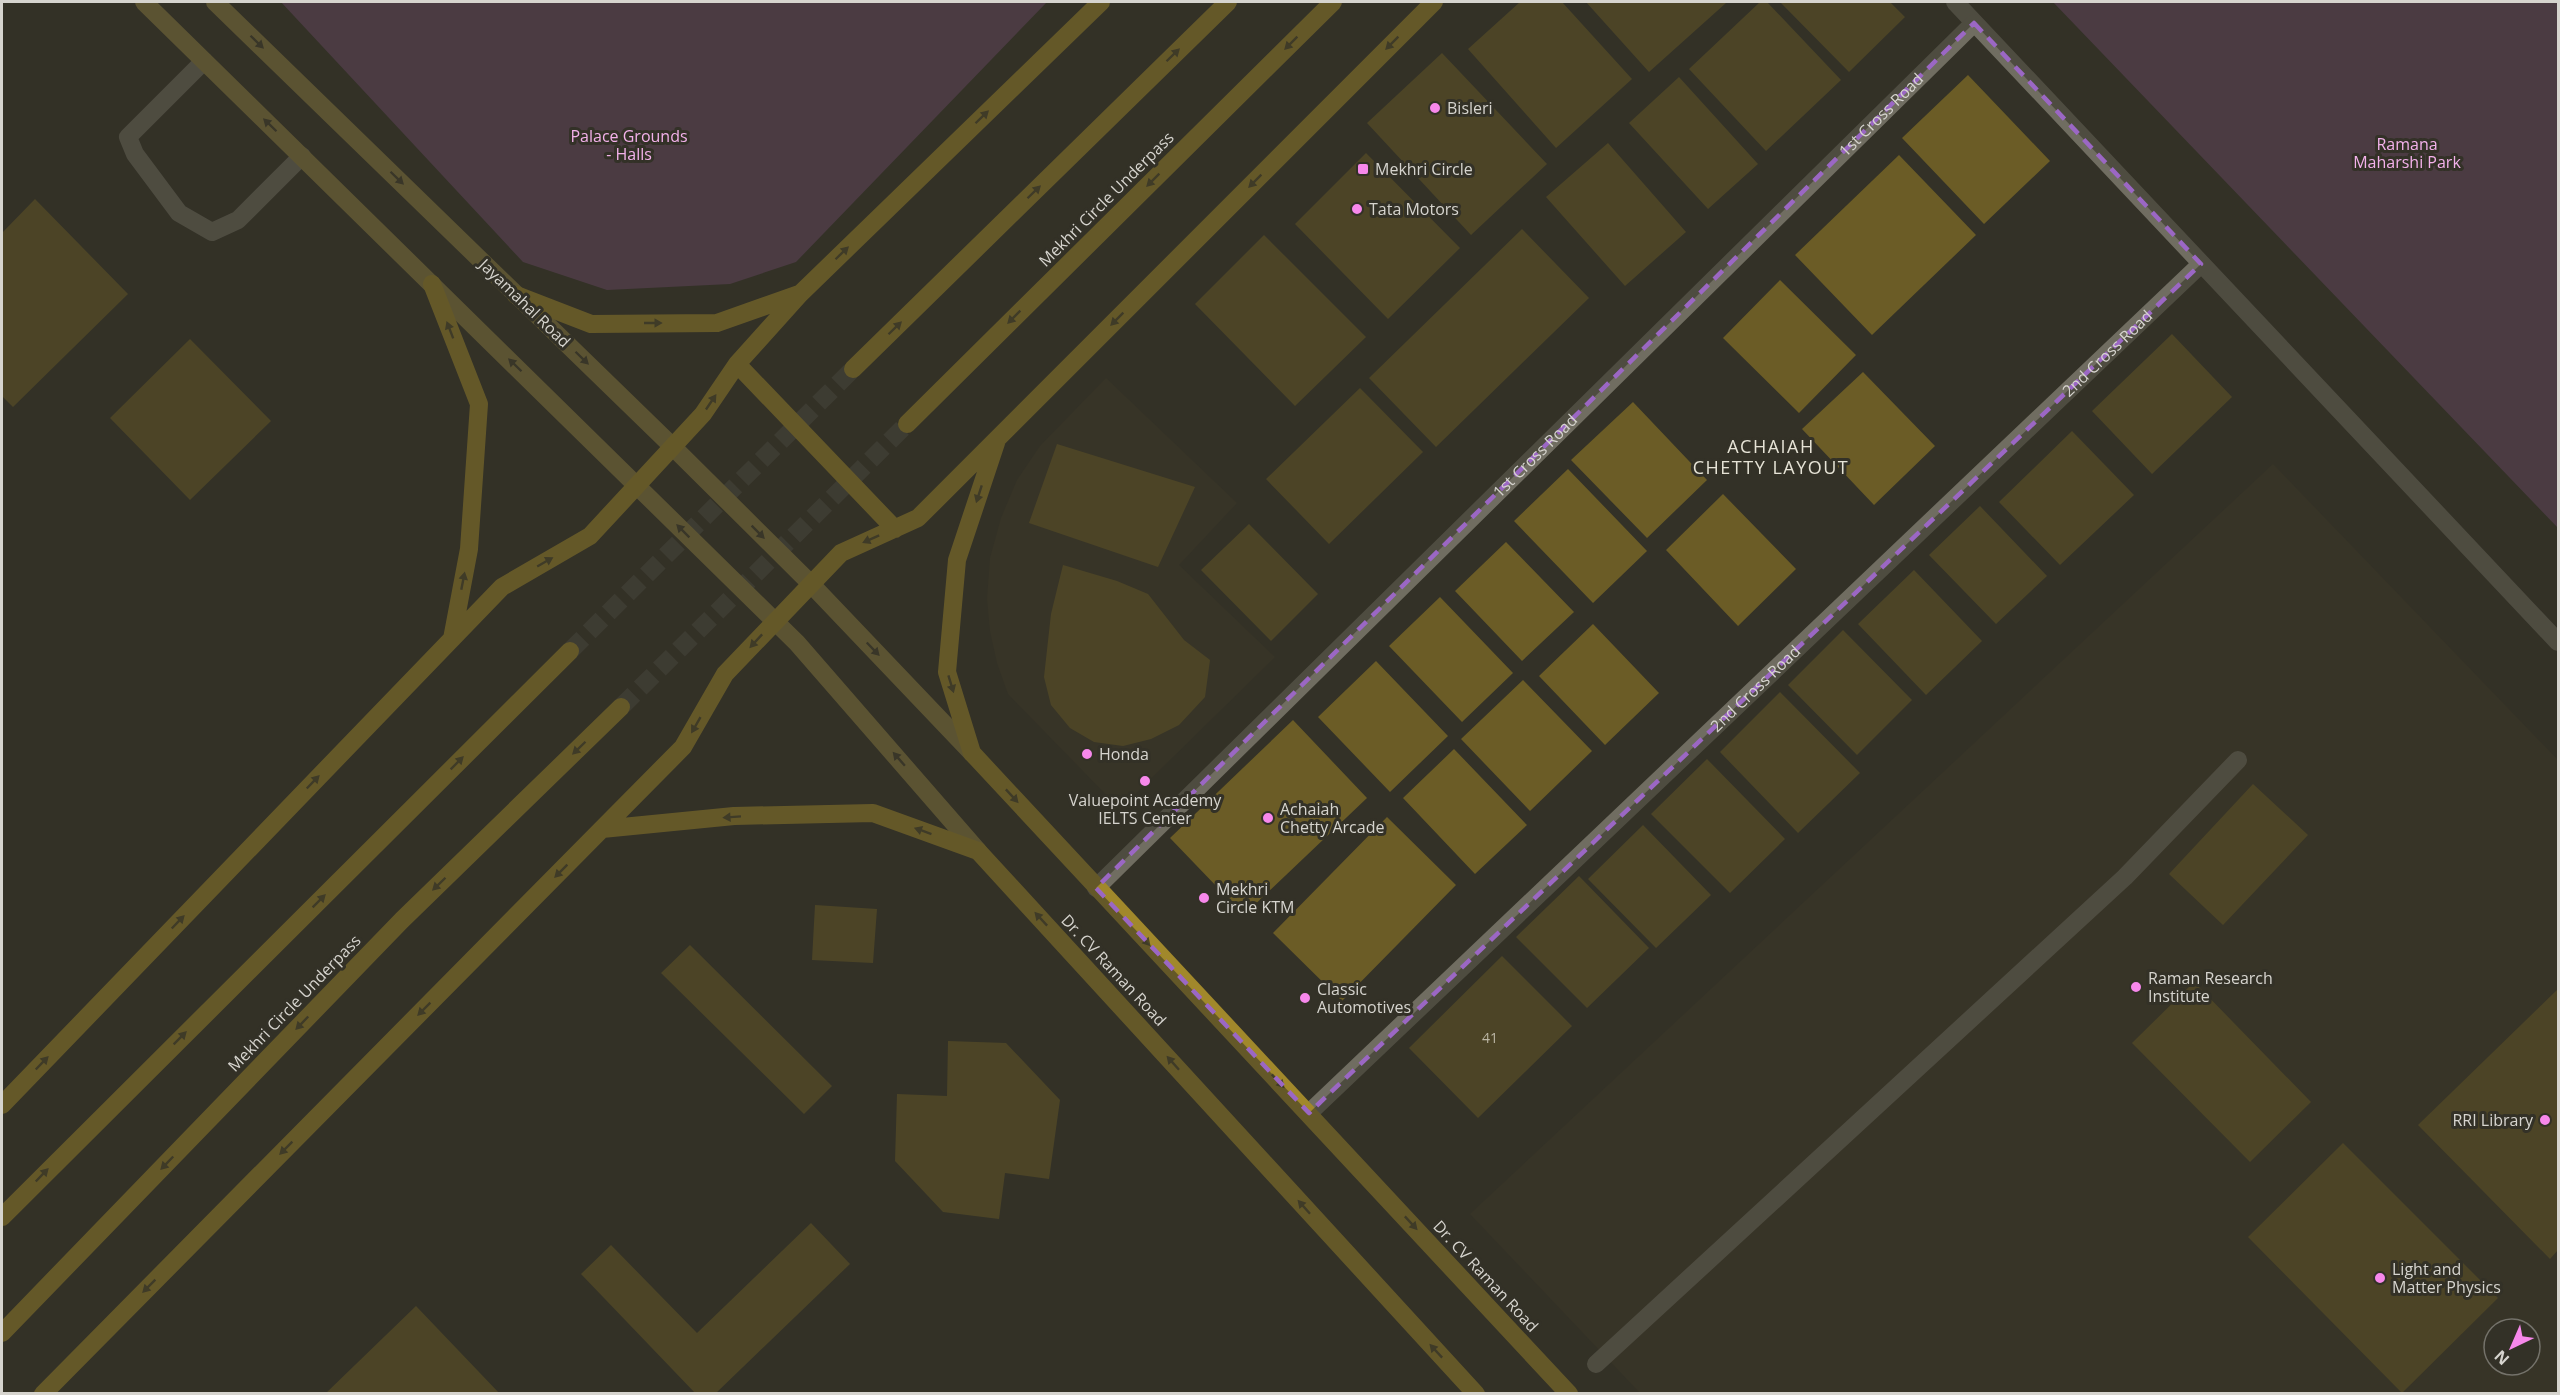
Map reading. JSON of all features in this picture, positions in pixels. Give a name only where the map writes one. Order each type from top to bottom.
[{"type":"highway","points":[[2,1105],[502,587],[590,536],[703,414],[737,364],[800,294],[1101,2]]},
{"type":"highway","points":[[853,369],[1228,2]]},
{"type":"highway","name":"Mekhri Circle Underpass","points":[[907,424],[1333,2]]},
{"type":"highway","points":[[43,1394],[683,747],[725,674],[810,583],[841,553],[918,518],[1434,2]]},
{"type":"highway","points":[[432,284],[479,404],[470,549],[452,639]]},
{"type":"highway","points":[[516,295],[591,324],[717,323],[800,294]]},
{"type":"highway","points":[[737,364],[895,529]]},
{"type":"highway","points":[[972,753],[947,672],[957,560],[997,438]]},
{"type":"highway","points":[[2,1217],[570,651]]},
{"type":"highway","name":"Mekhri Circle Underpass","points":[[2,1333],[402,920],[621,707]]},
{"type":"highway","name":"Dr. CV Raman Road","points":[[972,753],[1569,1394]]},
{"type":"highway","points":[[602,829],[734,816],[873,813],[978,851]]},
{"type":"highway","name":"Dr. CV Raman Road","points":[[978,851],[1476,1394]]},
{"type":"main road","points":[[144,2],[637,485]]},
{"type":"main road","name":"Jayamahal Road","points":[[215,2],[672,446],[833,607]]},
{"type":"main road","name":"Dr. CV Raman Road","points":[[637,485],[797,643],[978,851]]},
{"type":"main road","name":"Dr. CV Raman Road","points":[[833,607],[972,753]]},
{"type":"street","points":[[1954,2],[2559,642]]},
{"type":"street","name":"1st Cross Road","points":[[1096,888],[1974,23]]},
{"type":"street","points":[[204,61],[128,137],[135,154],[179,213],[212,232],[238,220],[302,156]]},
{"type":"street","name":"2nd Cross Road","points":[[1309,1113],[2201,264]]},
{"type":"street","points":[[1596,1364],[2125,877],[2238,760]]},
{"type":"highlighted area","points":[[1974,23],[2201,264],[1309,1113],[1096,888]]},
{"type":"shaded area","points":[[1106,378],[1237,503],[1179,565],[1275,657],[1120,809],[1008,694],[997,663],[990,631],[987,599],[990,558],[1001,518],[1017,480],[1040,446]]},
{"type":"shaded area","name":"Raman Research Institute","points":[[2273,464],[2558,760],[2558,1393],[1640,1393],[1470,1214]]},
{"type":"green space","name":"Palace Grounds - Halls","points":[[281,2],[1047,2],[796,262],[730,284],[607,290],[523,262]]},
{"type":"green space","name":"Ramana Maharshi Park","points":[[2053,2],[2558,2],[2558,528]]},
{"type":"building","points":[[1520,2],[1562,2],[1632,79],[1556,148],[1468,49]]},
{"type":"building","points":[[1586,2],[1724,2],[1726,3],[1649,72]]},
{"type":"building","points":[[1760,2],[1767,2],[1841,80],[1766,151],[1689,69]]},
{"type":"building","points":[[1780,2],[1890,2],[1905,17],[1849,72]]},
{"type":"building","points":[[1442,53],[1547,164],[1471,235],[1367,123]]},
{"type":"building","points":[[1968,75],[2050,161],[1984,224],[1902,138]]},
{"type":"building","points":[[1679,77],[1758,164],[1708,209],[1629,123]]},
{"type":"building","points":[[1608,143],[1686,232],[1625,286],[1546,197]]},
{"type":"building","points":[[1366,153],[1460,248],[1388,319],[1295,224]]},
{"type":"building","points":[[1899,155],[1976,235],[1872,335],[1795,255]]},
{"type":"building","points":[[35,199],[128,294],[13,407],[2,396],[2,233]]},
{"type":"building","points":[[1522,229],[1589,298],[1436,447],[1369,378]]},
{"type":"building","points":[[1264,235],[1366,337],[1295,406],[1195,304]]},
{"type":"building","points":[[1780,280],[1856,355],[1799,413],[1723,338]]},
{"type":"building","points":[[2172,334],[2232,397],[2152,474],[2092,411]]},
{"type":"building","points":[[190,339],[271,421],[190,500],[110,418]]},
{"type":"building","points":[[1863,372],[1935,446],[1874,505],[1802,429]]},
{"type":"building","points":[[1360,388],[1423,452],[1329,544],[1266,479]]},
{"type":"building","points":[[1633,402],[1707,480],[1647,538],[1571,460]]},
{"type":"building","points":[[2072,431],[2134,495],[2060,565],[1999,502]]},
{"type":"building","points":[[1057,444],[1195,487],[1158,567],[1029,523]]},
{"type":"building","points":[[1568,469],[1647,551],[1593,603],[1514,521]]},
{"type":"building","points":[[1723,494],[1796,569],[1738,626],[1666,550]]},
{"type":"building","points":[[1980,506],[2047,576],[1996,624],[1929,555]]},
{"type":"building","points":[[1249,524],[1318,594],[1271,641],[1201,570]]},
{"type":"building","points":[[1506,542],[1574,612],[1522,661],[1455,591]]},
{"type":"building","points":[[1063,565],[1117,581],[1148,594],[1184,640],[1210,660],[1205,697],[1179,725],[1151,739],[1123,746],[1094,742],[1070,728],[1051,705],[1044,677],[1051,614]]},
{"type":"building","points":[[1914,570],[1982,641],[1926,695],[1858,624]]},
{"type":"building","points":[[1440,597],[1513,673],[1462,722],[1389,646]]},
{"type":"building","points":[[1593,624],[1659,693],[1605,745],[1539,676]]},
{"type":"building","points":[[1843,630],[1912,700],[1857,755],[1788,685]]},
{"type":"building","points":[[1376,661],[1448,736],[1390,792],[1318,717]]},
{"type":"building","points":[[1523,680],[1592,751],[1530,811],[1461,739]]},
{"type":"building","points":[[1780,692],[1860,773],[1798,833],[1720,752]]},
{"type":"building","name":"Achaiah Chetty Arcade","points":[[1293,720],[1367,798],[1244,915],[1170,838]]},
{"type":"building","points":[[1454,749],[1527,825],[1475,874],[1403,798]]},
{"type":"building","points":[[1707,759],[1785,839],[1730,893],[1651,814]]},
{"type":"building","points":[[2253,784],[2308,835],[2223,925],[2169,874]]},
{"type":"building","points":[[1387,817],[1456,885],[1342,1001],[1273,933]]},
{"type":"building","points":[[1643,825],[1711,895],[1656,948],[1588,879]]},
{"type":"building","points":[[1579,876],[1649,948],[1587,1008],[1516,937]]},
{"type":"building","points":[[815,905],[877,909],[873,963],[812,960]]},
{"type":"building","points":[[690,945],[832,1086],[804,1114],[661,973]]},
{"type":"building","points":[[1502,956],[1572,1026],[1478,1118],[1409,1048]]},
{"type":"building","points":[[2194,982],[2311,1102],[2250,1162],[2132,1043]]},
{"type":"building","name":"RRI Library","points":[[2558,989],[2558,1250],[2550,1259],[2418,1125]]},
{"type":"building","points":[[948,1041],[1006,1043],[1060,1100],[1049,1179],[1005,1173],[999,1219],[943,1212],[895,1161],[897,1094],[947,1096]]},
{"type":"building","points":[[2343,1143],[2498,1298],[2402,1393],[2248,1237]]},
{"type":"building","points":[[811,1223],[850,1264],[715,1394],[696,1394],[581,1274],[611,1245],[697,1333]]},
{"type":"building","points":[[416,1306],[500,1394],[325,1394]]},
{"type":"tunnel","points":[[570,651],[853,369]]},
{"type":"tunnel","points":[[621,707],[907,424]]},
{"type":"place","name":"Bisleri","points":[[1435,108]]},
{"type":"place","name":"Mekhri Circle","points":[[1363,169]]},
{"type":"place","name":"Tata Motors","points":[[1357,209]]},
{"type":"place","name":"Honda","points":[[1087,754]]},
{"type":"place","name":"Valuepoint Academy IELTS Center","points":[[1145,781]]},
{"type":"place","name":"Achaiah Chetty Arcade","points":[[1268,818]]},
{"type":"place","name":"Mekhri Circle KTM","points":[[1204,898]]},
{"type":"place","name":"Raman Research Institute","points":[[2136,987]]},
{"type":"place","name":"Classic Automotives","points":[[1305,998]]},
{"type":"place","name":"RRI Library","points":[[2545,1120]]},
{"type":"place","name":"Light and Matter Physics","points":[[2380,1278]]},
{"type":"district","name":"ACHAIAH CHETTY LAYOUT","points":[[1771,456]]}]
